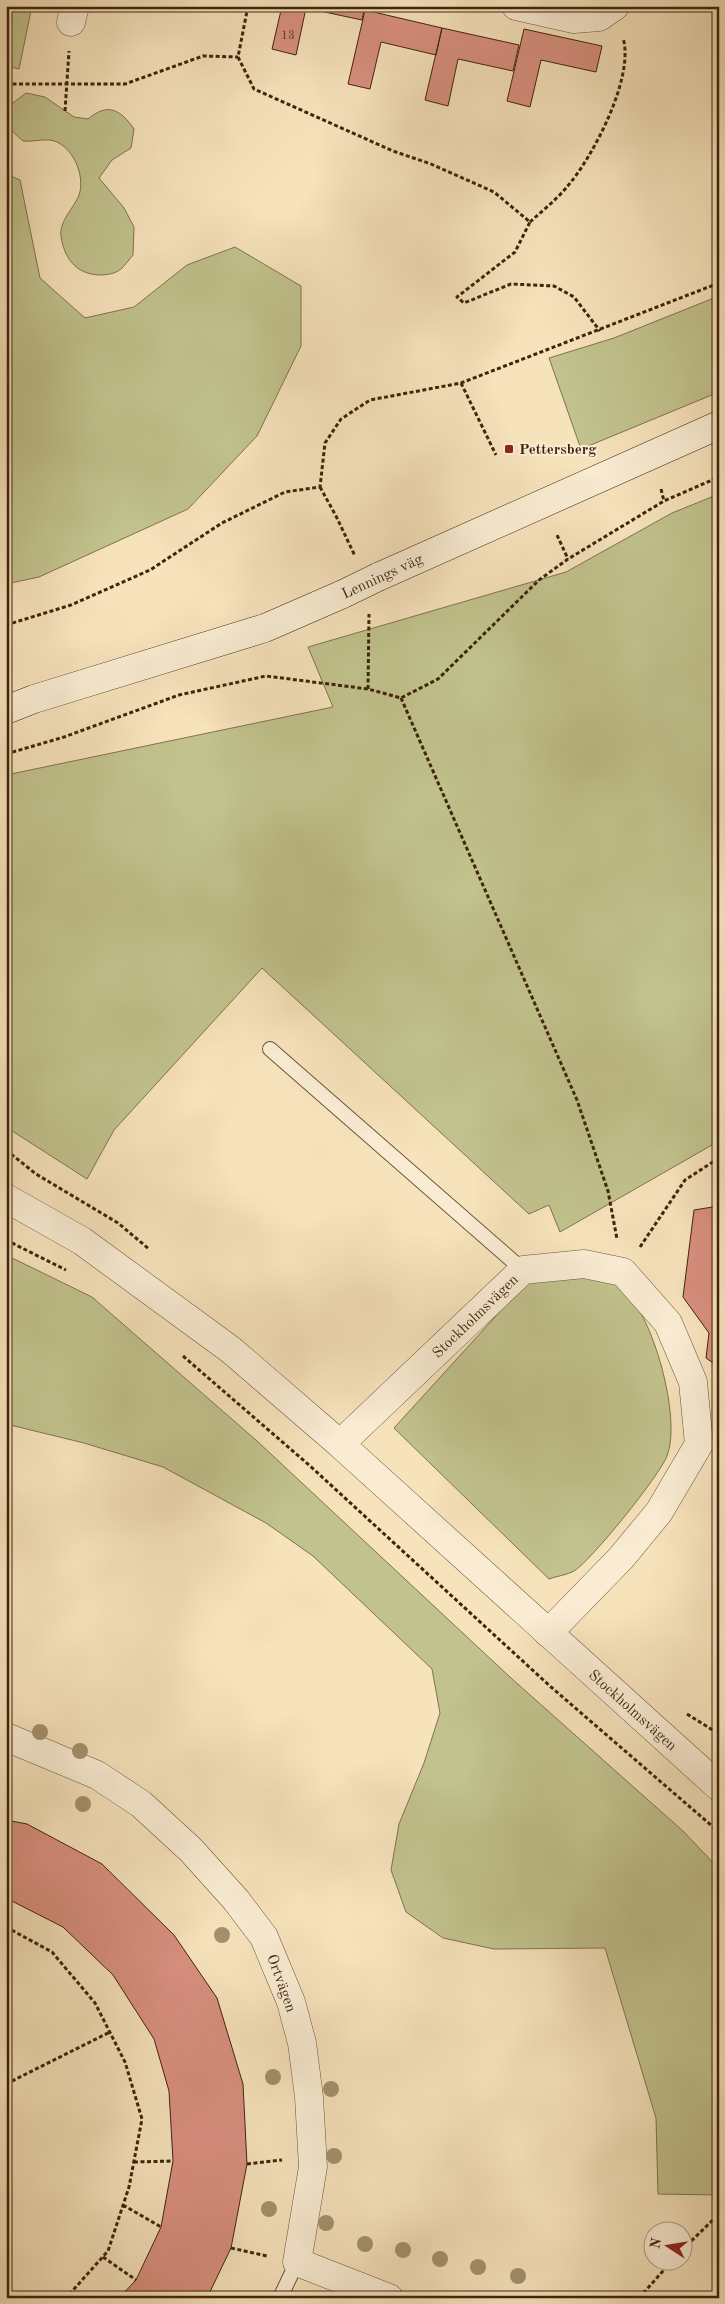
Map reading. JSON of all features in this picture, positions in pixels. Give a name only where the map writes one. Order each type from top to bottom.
[{"type":"street","points":[[516,6],[574,19],[599,17],[612,8]]},
{"type":"street","name":"Lennings väg","points":[[6,710],[34,699],[265,628],[719,425]]},
{"type":"street","name":"Lennings väg","points":[[6,699],[34,699]]},
{"type":"street","name":"Stockholmsvägen","points":[[6,1198],[82,1241],[223,1344],[340,1444],[719,1787]]},
{"type":"street","name":"Stockholmsvägen","points":[[340,1444],[523,1270],[584,1264],[623,1272]]},
{"type":"street","points":[[548,1633],[621,1558],[659,1512],[699,1444],[693,1382],[668,1323],[623,1272]]},
{"type":"street","name":"Ortvägen","points":[[6,1737],[97,1775],[141,1804],[191,1850],[236,1900],[264,1937],[291,2002],[302,2043],[309,2097],[313,2167],[297,2262]]},
{"type":"street","points":[[297,2262],[389,2298]]},
{"type":"lane","points":[[270,1050],[523,1270]]},
{"type":"lane","points":[[280,2298],[297,2262]]},
{"type":"path","points":[[248,6],[238,57],[254,89],[394,152],[431,164],[494,192],[530,222]]},
{"type":"path","points":[[600,331],[574,297],[554,286],[511,284],[464,303],[458,297],[515,252],[530,222],[566,188],[593,150],[615,101],[623,71],[624,41],[612,8]]},
{"type":"path","points":[[65,111],[73,14]]},
{"type":"path","points":[[6,84],[125,84],[203,56],[238,57]]},
{"type":"path","points":[[6,625],[71,605],[150,570],[222,523],[285,492],[320,487],[325,443],[341,419],[370,400],[460,383],[600,331],[719,283]]},
{"type":"path","points":[[460,383],[496,455]]},
{"type":"path","points":[[6,754],[64,737],[179,695],[266,676],[368,689],[401,698],[438,679],[539,580],[568,559],[664,501],[719,477]]},
{"type":"path","points":[[661,489],[664,501]]},
{"type":"path","points":[[557,534],[568,559]]},
{"type":"path","points":[[401,698],[577,1100],[608,1190],[623,1272]]},
{"type":"path","points":[[623,1272],[685,1180],[719,1158]]},
{"type":"path","points":[[6,1240],[74,1274]]},
{"type":"path","points":[[177,1350],[308,1465],[551,1687],[719,1832]]},
{"type":"path","points":[[6,1927],[52,1952],[95,2003],[125,2062],[142,2119],[123,2205],[108,2251],[66,2298]]},
{"type":"path","points":[[6,2084],[110,2032]]},
{"type":"path","points":[[134,2162],[174,2161]]},
{"type":"path","points":[[123,2205],[161,2226]]},
{"type":"path","points":[[692,2240],[719,2214]]},
{"type":"path","points":[[231,2248],[297,2262]]},
{"type":"path","points":[[103,2257],[136,2280]]},
{"type":"path","points":[[640,2298],[662,2272]]},
{"type":"green space","points":[[6,6],[32,6],[19,69],[6,66]]},
{"type":"green space","points":[[26,93],[45,97],[74,117],[88,119],[102,111],[114,110],[124,117],[134,129],[131,148],[112,160],[99,178],[124,208],[134,227],[133,255],[116,272],[99,275],[84,272],[68,258],[61,230],[64,220],[79,195],[81,179],[79,170],[71,154],[58,142],[50,140],[23,141],[10,129],[9,106]]},
{"type":"green space","points":[[6,174],[20,180],[40,278],[85,318],[134,307],[187,265],[235,247],[301,286],[301,346],[257,436],[188,509],[39,577],[6,584]]},
{"type":"green space","points":[[719,296],[719,392],[581,449],[549,358],[614,338]]},
{"type":"green space","points":[[719,494],[719,1141],[560,1232],[549,1205],[529,1214],[262,968],[114,1130],[87,1179],[6,1127],[6,775],[333,707],[308,647],[566,572],[672,513]]},
{"type":"green space","points":[[6,1255],[92,1297],[257,1441],[511,1678],[683,1831],[719,1869],[719,2195],[658,2194],[656,2118],[605,1948],[494,1949],[443,1938],[406,1912],[391,1870],[399,1824],[424,1763],[440,1713],[432,1669],[313,1556],[266,1523],[163,1467],[84,1443],[6,1424]]},
{"type":"green space","points":[[545,1262],[616,1284],[633,1300],[654,1342],[662,1367],[671,1418],[671,1439],[667,1456],[652,1481],[583,1564],[574,1571],[549,1579],[394,1428]]},
{"type":"building","points":[[282,6],[365,6],[362,20],[306,8],[296,55],[272,49]]},
{"type":"building","points":[[365,10],[442,28],[436,55],[381,42],[370,89],[348,84]]},
{"type":"building","points":[[442,28],[519,45],[513,71],[458,59],[448,106],[425,100]]},
{"type":"building","points":[[524,29],[602,46],[596,72],[541,60],[530,107],[507,101]]},
{"type":"building","points":[[719,1206],[719,1367],[706,1358],[709,1333],[683,1297],[694,1210]]},
{"type":"building","points":[[6,1820],[27,1824],[102,1864],[174,1935],[217,1998],[243,2084],[247,2164],[231,2248],[207,2298],[119,2298],[136,2280],[161,2227],[173,2161],[169,2091],[154,2039],[113,1975],[63,1927],[6,1898]]},
{"type":"place","name":"Pettersberg","points":[[509,449]]}]
